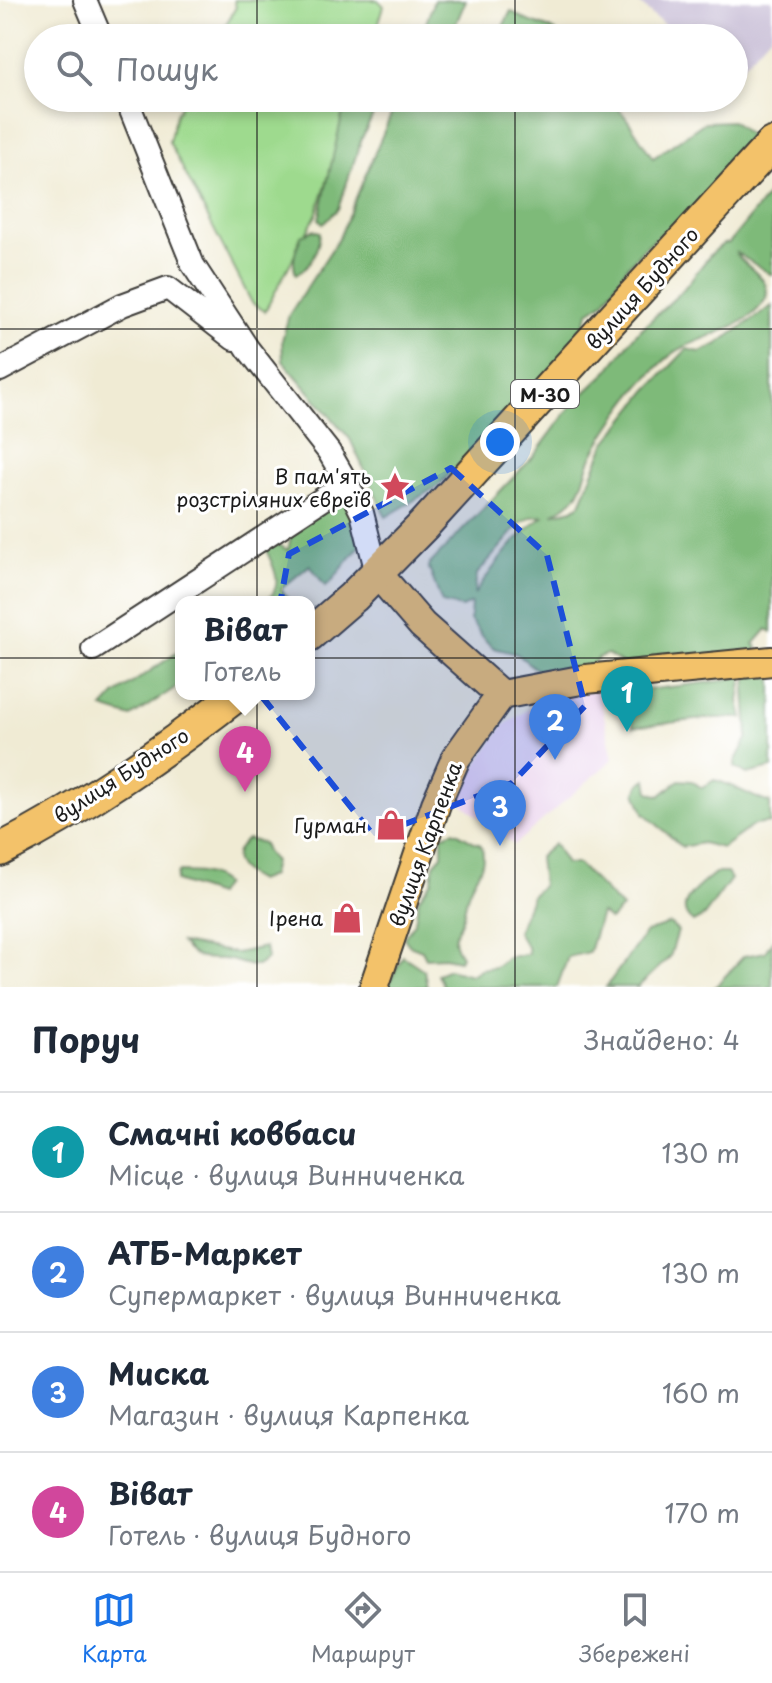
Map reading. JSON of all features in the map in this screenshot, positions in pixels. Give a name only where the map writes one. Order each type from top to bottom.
[{"type":"highway","name":"вулиця Будного","points":[[315,630],[377,573],[772,144]]},
{"type":"highway","name":"вулиця Будного","points":[[0,850],[91,798],[230,700]]},
{"type":"main road","points":[[377,573],[422,625],[501,695],[586,679],[772,661]]},
{"type":"main road","name":"вулиця Карпенка","points":[[374,987],[436,804],[456,758],[501,695]]},
{"type":"street","points":[[85,0],[95,24]]},
{"type":"street","points":[[132,112],[193,265],[248,349],[329,452],[362,513],[377,573]]},
{"type":"street","points":[[0,370],[122,305],[168,288],[248,349]]},
{"type":"street","points":[[93,649],[347,483]]},
{"type":"highlighted area","points":[[451,468],[547,555],[585,706],[512,783],[374,836],[263,698],[289,554]]},
{"type":"shaded area","points":[[635,0],[772,0],[772,33],[748,60],[748,24],[663,24]]},
{"type":"shaded area","points":[[598,686],[613,759],[514,845],[455,798],[503,726],[546,698]]},
{"type":"green space","points":[[234,0],[378,0],[384,6],[378,24],[226,24],[236,7]]},
{"type":"green space","points":[[434,0],[466,0],[456,24],[426,24]]},
{"type":"green space","points":[[511,11],[537,24],[504,24]]},
{"type":"green space","points":[[343,112],[374,112],[362,138],[338,209],[323,224],[319,219]]},
{"type":"green space","points":[[349,112],[316,215],[265,311],[252,303],[169,142],[176,114]]},
{"type":"green space","points":[[392,112],[622,112],[653,158],[705,122],[732,121],[755,140],[696,211],[645,247],[627,267],[604,302],[589,312],[577,343],[438,486],[386,517],[350,439],[283,361],[282,340],[289,315],[339,238]]},
{"type":"green space","points":[[772,190],[772,275],[735,252],[761,278],[767,291],[766,298],[759,308],[738,324],[677,351],[656,368],[632,395],[605,434],[578,493],[552,514],[580,504],[605,444],[647,391],[687,349],[700,352],[716,345],[772,306],[772,632],[767,629],[754,644],[757,647],[752,655],[633,670],[607,654],[583,672],[542,674],[517,654],[494,648],[487,642],[470,620],[471,603],[462,608],[442,603],[428,566],[533,457],[572,405],[608,371],[635,335],[681,292],[711,254],[729,243]],"holes":[[[545,516],[506,552],[474,595],[477,574],[520,524],[532,517]]]},
{"type":"green space","points":[[313,230],[320,232],[316,251],[306,267],[296,275],[294,260],[301,236]]},
{"type":"green space","points":[[341,494],[347,499],[360,546],[325,586],[310,565],[281,589],[286,596],[271,596],[276,578],[266,550],[271,541],[288,550],[293,527]]},
{"type":"green space","points":[[175,654],[175,688],[131,717],[103,708],[115,695]]},
{"type":"green space","points":[[772,668],[772,768],[747,774],[735,767],[735,762],[748,737],[745,689],[748,676]]},
{"type":"green space","points":[[743,675],[739,701],[743,718],[633,727],[631,711],[618,698],[629,692],[720,681]]},
{"type":"green space","points":[[647,779],[649,792],[660,796],[679,780],[692,781],[702,788],[714,780],[722,782],[770,803],[770,823],[754,825],[722,848],[702,843],[682,847],[644,813],[636,792]]},
{"type":"green space","points":[[453,831],[481,845],[482,864],[469,891],[454,939],[461,956],[459,960],[426,958],[422,950],[409,945],[404,938],[415,921],[419,898],[432,881],[434,864],[442,855],[442,836]]},
{"type":"green space","points":[[247,839],[263,843],[274,861],[271,876],[258,881],[239,868],[235,858]]},
{"type":"green space","points":[[554,844],[566,864],[578,864],[622,908],[610,920],[601,913],[589,952],[568,957],[557,987],[443,987],[437,974],[449,969],[471,975],[480,969],[495,967],[508,957],[528,954],[517,932],[532,895],[542,886],[539,857]]},
{"type":"green space","points":[[178,872],[208,875],[224,884],[217,895],[176,881]]},
{"type":"green space","points":[[715,873],[727,873],[731,879],[704,916],[693,922],[687,916],[686,902]]},
{"type":"green space","points":[[670,924],[678,931],[670,957],[638,987],[606,987],[646,932]]},
{"type":"green space","points":[[772,941],[772,987],[715,987],[744,956],[765,952]]},
{"type":"green space","points":[[181,943],[236,953],[265,947],[267,959],[257,966],[203,958],[187,950]]},
{"type":"green space","points":[[403,956],[424,970],[427,987],[387,987]]},
{"type":"place","name":"В пам'ять розстріляних євреїв","points":[[395,487]]},
{"type":"place","name":"Смачні ковбаси","points":[[627,732]]},
{"type":"place","name":"АТБ-Маркет","points":[[555,760]]},
{"type":"place","name":"Віват","points":[[245,792]]},
{"type":"place","name":"Гурман","points":[[391,825]]},
{"type":"place","name":"Миска","points":[[500,846]]},
{"type":"place","name":"Ірена","points":[[347,918]]}]
